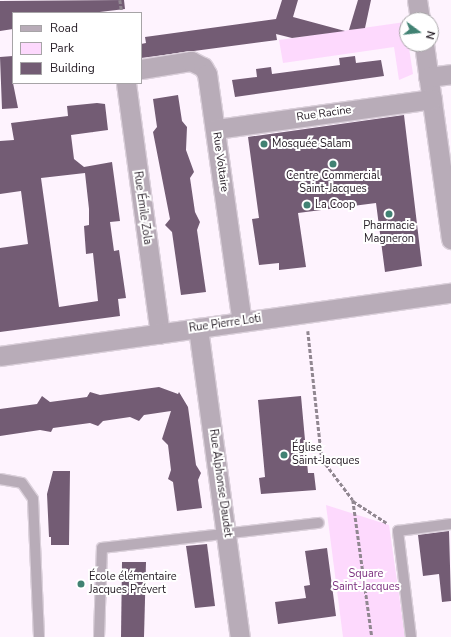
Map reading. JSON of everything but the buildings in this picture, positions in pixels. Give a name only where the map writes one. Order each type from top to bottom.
[{"type":"street","points":[[417,0],[419,12]]},
{"type":"street","points":[[425,52],[451,239]]},
{"type":"street","name":"Rue Voltaire","points":[[142,68],[187,62],[203,67],[208,79],[242,322]]},
{"type":"street","points":[[428,77],[451,74]]},
{"type":"street","name":"Rue Émile Zola","points":[[126,84],[160,334]]},
{"type":"street","name":"Rue Racine","points":[[216,128],[432,99]]},
{"type":"street","name":"Rue Pierre Loti","points":[[0,356],[451,293]]},
{"type":"street","name":"Rue Alphonse Daudet","points":[[198,328],[240,637]]},
{"type":"lane","points":[[0,479],[22,483],[32,494],[39,637]]},
{"type":"lane","points":[[99,637],[102,548],[319,523]]},
{"type":"lane","points":[[411,637],[398,531],[451,524]]},
{"type":"path","points":[[120,0],[122,12]]},
{"type":"path","points":[[307,313],[312,384],[322,458],[353,500],[398,531]]},
{"type":"path","points":[[353,500],[372,637]]},
{"type":"green space","points":[[399,23],[399,52],[410,52],[413,74],[399,80],[394,47],[283,63],[279,40]]},
{"type":"green space","name":"Square Saint-Jacques","points":[[326,505],[389,525],[405,637],[343,637]]},
{"type":"place","name":"Mosquée Salam","points":[[264,144]]},
{"type":"place","name":"Centre Commercial Saint-Jacques","points":[[333,164]]},
{"type":"place","name":"La Coop","points":[[307,205]]},
{"type":"place","name":"Pharmacie Magneron","points":[[389,214]]},
{"type":"place","name":"Église Saint-Jacques","points":[[284,455]]},
{"type":"place","name":"École élémentaire Jacques Prévert","points":[[81,584]]}]
